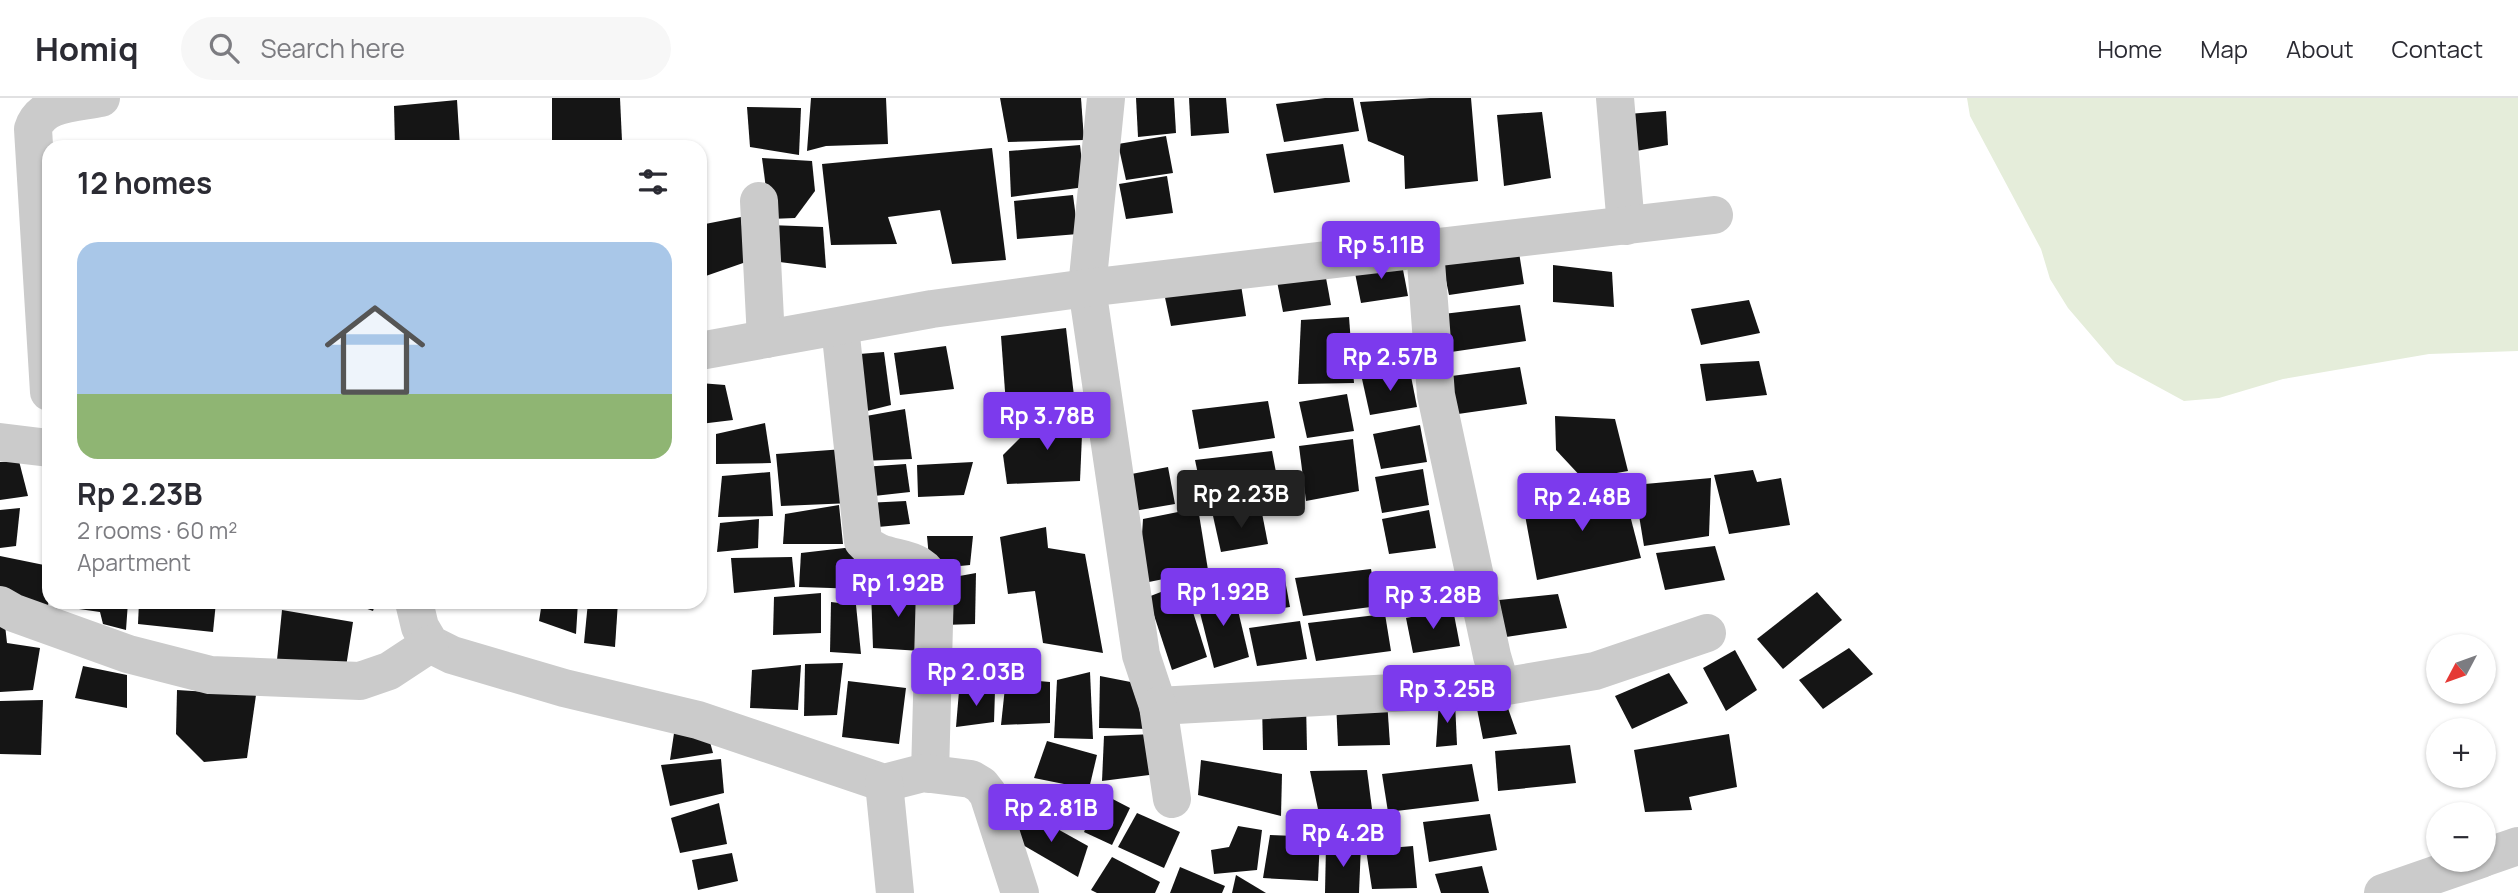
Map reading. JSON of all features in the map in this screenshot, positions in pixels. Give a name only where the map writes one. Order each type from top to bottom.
[{"type":"street","points":[[42,277],[33,129],[36,120],[51,108],[101,98]]},
{"type":"street","points":[[1106,98],[1087,288],[1141,654],[1158,706],[1172,799]]},
{"type":"street","points":[[1615,98],[1626,226]]},
{"type":"street","points":[[759,201],[766,339]]},
{"type":"street","points":[[707,350],[932,309],[1087,288],[1714,215]]},
{"type":"street","points":[[1425,249],[1436,395],[1501,687]]},
{"type":"street","points":[[840,327],[863,541],[870,550],[919,564],[930,574],[936,587],[930,774]]},
{"type":"street","points":[[0,442],[42,447]]},
{"type":"street","points":[[0,605],[14,614],[128,654],[211,675],[360,681],[389,671],[430,644]]},
{"type":"street","points":[[416,609],[420,628],[430,644],[452,655],[564,688],[698,720],[884,783],[923,773],[971,779],[981,785],[988,794],[1020,893]]},
{"type":"street","points":[[1158,706],[1501,687],[1595,671],[1707,633]]},
{"type":"street","points":[[884,783],[895,893]]},
{"type":"street","points":[[2496,854],[2518,846]]},
{"type":"street","points":[[2383,893],[2444,872]]},
{"type":"green space","points":[[1967,98],[2518,98],[2518,351],[2429,354],[2283,379],[2219,398],[2184,401],[2116,364],[2068,308],[2050,279],[2041,249],[1970,116]]},
{"type":"building","points":[[552,98],[620,98],[622,140],[552,140]]},
{"type":"building","points":[[811,98],[886,98],[888,144],[826,146],[807,151]]},
{"type":"building","points":[[1000,98],[1081,98],[1084,140],[1008,142]]},
{"type":"building","points":[[1136,98],[1174,98],[1176,133],[1138,137]]},
{"type":"building","points":[[1189,98],[1226,98],[1229,133],[1191,136]]},
{"type":"building","points":[[1325,98],[1353,98],[1359,131],[1284,142],[1276,104]]},
{"type":"building","points":[[1471,98],[1478,181],[1405,189],[1404,156],[1368,141],[1360,102]]},
{"type":"building","points":[[457,100],[460,140],[395,140],[394,106]]},
{"type":"building","points":[[747,107],[801,108],[799,155],[750,147]]},
{"type":"building","points":[[1666,111],[1668,145],[1631,152],[1628,114]]},
{"type":"building","points":[[1542,112],[1551,178],[1504,186],[1497,115]]},
{"type":"building","points":[[1166,136],[1173,173],[1126,180],[1118,144]]},
{"type":"building","points":[[1343,144],[1350,182],[1274,193],[1266,154]]},
{"type":"building","points":[[1080,145],[1085,187],[1011,197],[1009,151]]},
{"type":"building","points":[[992,148],[1006,260],[952,264],[940,210],[888,217],[897,244],[831,245],[822,164]]},
{"type":"building","points":[[762,158],[812,161],[815,191],[795,218],[770,219]]},
{"type":"building","points":[[1167,176],[1173,213],[1126,219],[1119,184]]},
{"type":"building","points":[[1073,195],[1078,234],[1017,239],[1014,201]]},
{"type":"building","points":[[741,217],[746,262],[707,276],[707,224]]},
{"type":"building","points":[[769,225],[823,227],[826,268],[772,261]]},
{"type":"building","points":[[1518,246],[1524,284],[1449,295],[1441,256]]},
{"type":"building","points":[[1401,259],[1408,296],[1361,303],[1354,268]]},
{"type":"building","points":[[1553,265],[1612,272],[1614,307],[1553,302]]},
{"type":"building","points":[[1324,267],[1331,305],[1283,312],[1276,276]]},
{"type":"building","points":[[1240,279],[1246,316],[1171,326],[1163,288]]},
{"type":"building","points":[[1749,300],[1760,333],[1701,345],[1691,309]]},
{"type":"building","points":[[1520,305],[1526,341],[1451,352],[1443,314]]},
{"type":"building","points":[[1349,317],[1354,383],[1298,384],[1301,320]]},
{"type":"building","points":[[1066,328],[1074,396],[1006,405],[1001,336]]},
{"type":"building","points":[[946,346],[954,389],[900,395],[894,353]]},
{"type":"building","points":[[884,352],[891,405],[855,414],[847,355]]},
{"type":"building","points":[[1759,361],[1767,395],[1706,401],[1700,364]]},
{"type":"building","points":[[1520,367],[1527,404],[1451,415],[1444,377]]},
{"type":"building","points":[[1410,371],[1417,407],[1370,415],[1362,379]]},
{"type":"building","points":[[707,384],[725,385],[733,420],[707,423]]},
{"type":"building","points":[[1347,394],[1354,431],[1307,438],[1299,402]]},
{"type":"building","points":[[1268,401],[1275,438],[1199,449],[1192,410]]},
{"type":"building","points":[[905,409],[912,459],[861,461],[855,418]]},
{"type":"building","points":[[1083,412],[1080,481],[1007,484],[1003,455],[1041,417]]},
{"type":"building","points":[[1555,416],[1615,419],[1628,471],[1583,479],[1556,450]]},
{"type":"building","points":[[765,423],[771,463],[716,464],[716,434]]},
{"type":"building","points":[[1420,425],[1427,462],[1381,469],[1373,434]]},
{"type":"building","points":[[1353,439],[1359,491],[1306,501],[1299,446]]},
{"type":"building","points":[[844,449],[852,503],[781,506],[776,454]]},
{"type":"building","points":[[1272,451],[1279,488],[1203,498],[1195,460]]},
{"type":"building","points":[[19,461],[28,496],[0,500],[0,462]]},
{"type":"building","points":[[973,462],[964,495],[918,497],[917,465]]},
{"type":"building","points":[[906,464],[910,492],[865,497],[862,467]]},
{"type":"building","points":[[1168,467],[1175,504],[1128,512],[1121,476]]},
{"type":"building","points":[[1423,469],[1429,505],[1382,513],[1375,477]]},
{"type":"building","points":[[1753,470],[1757,482],[1781,478],[1790,525],[1729,534],[1714,475]]},
{"type":"building","points":[[770,472],[773,516],[718,517],[722,476]]},
{"type":"building","points":[[1711,478],[1709,536],[1644,546],[1634,485]]},
{"type":"building","points":[[1622,484],[1641,558],[1537,580],[1524,510]]},
{"type":"building","points":[[906,501],[910,524],[867,528],[865,503]]},
{"type":"building","points":[[839,505],[843,544],[783,544],[785,514]]},
{"type":"building","points":[[20,508],[16,546],[0,548],[0,510]]},
{"type":"building","points":[[1198,508],[1208,570],[1139,584],[1143,519]]},
{"type":"building","points":[[1261,508],[1268,544],[1221,552],[1213,516]]},
{"type":"building","points":[[1429,510],[1436,548],[1389,554],[1382,519]]},
{"type":"building","points":[[759,519],[758,548],[717,552],[720,523]]},
{"type":"building","points":[[1046,527],[1048,548],[1085,554],[1103,653],[1043,643],[1035,591],[1008,594],[1000,537]]},
{"type":"building","points":[[927,536],[973,536],[970,565],[930,569]]},
{"type":"building","points":[[1715,546],[1725,580],[1665,590],[1656,553]]},
{"type":"building","points":[[853,547],[862,589],[799,587],[801,553]]},
{"type":"building","points":[[0,556],[42,565],[42,609],[48,609],[48,615],[0,597]]},
{"type":"building","points":[[792,557],[795,587],[734,593],[731,558]]},
{"type":"building","points":[[1283,569],[1290,607],[1243,614],[1236,578]]},
{"type":"building","points":[[1371,569],[1378,606],[1303,616],[1295,578]]},
{"type":"building","points":[[976,573],[975,624],[943,625],[943,579]]},
{"type":"building","points":[[1184,583],[1207,657],[1172,670],[1148,597]]},
{"type":"building","points":[[927,589],[921,651],[873,648],[871,590]]},
{"type":"building","points":[[1233,589],[1249,657],[1214,668],[1196,597]]},
{"type":"building","points":[[1817,592],[1842,620],[1783,669],[1757,639]]},
{"type":"building","points":[[821,593],[821,633],[773,635],[774,597]]},
{"type":"building","points":[[1558,594],[1567,628],[1506,637],[1499,600]]},
{"type":"building","points":[[831,602],[856,605],[861,654],[830,652]]},
{"type":"building","points":[[79,609],[128,609],[126,630],[103,624],[100,612]]},
{"type":"building","points":[[139,609],[215,609],[213,632],[138,624]]},
{"type":"building","points":[[541,609],[578,609],[576,634],[539,621]]},
{"type":"building","points":[[587,609],[618,609],[615,647],[584,643]]},
{"type":"building","points":[[1453,609],[1460,646],[1413,653],[1406,618]]},
{"type":"building","points":[[282,610],[353,622],[346,667],[277,660]]},
{"type":"building","points":[[1385,614],[1391,651],[1316,661],[1308,623]]},
{"type":"building","points":[[1300,621],[1307,659],[1257,666],[1249,628]]},
{"type":"building","points":[[0,624],[5,625],[7,643],[40,648],[33,690],[0,692]]},
{"type":"building","points":[[1849,648],[1873,674],[1823,709],[1799,680]]},
{"type":"building","points":[[1735,650],[1757,690],[1726,711],[1703,668]]},
{"type":"building","points":[[843,663],[837,715],[804,716],[805,664]]},
{"type":"building","points":[[801,665],[798,710],[750,708],[752,670]]},
{"type":"building","points":[[83,666],[127,675],[127,708],[75,698]]},
{"type":"building","points":[[1090,672],[1093,739],[1054,738],[1057,680]]},
{"type":"building","points":[[1669,673],[1688,703],[1632,729],[1615,696]]},
{"type":"building","points":[[1100,676],[1146,685],[1151,729],[1099,728]]},
{"type":"building","points":[[1006,678],[1050,682],[1050,723],[1001,725]]},
{"type":"building","points":[[848,681],[906,688],[899,744],[842,737]]},
{"type":"building","points":[[177,690],[256,695],[247,758],[204,762],[176,734]]},
{"type":"building","points":[[995,690],[994,722],[956,727],[959,691]]},
{"type":"building","points":[[1503,694],[1517,734],[1483,739],[1475,699]]},
{"type":"building","points":[[43,700],[41,755],[0,754],[0,701]]},
{"type":"building","points":[[1387,700],[1390,745],[1338,746],[1336,701]]},
{"type":"building","points":[[1439,701],[1455,702],[1457,745],[1436,747]]},
{"type":"building","points":[[1306,702],[1307,750],[1263,750],[1262,704]]},
{"type":"building","points":[[676,720],[707,731],[713,753],[670,760]]},
{"type":"building","points":[[1155,734],[1157,774],[1102,781],[1104,736]]},
{"type":"building","points":[[1729,734],[1737,787],[1689,797],[1692,810],[1645,812],[1634,750]]},
{"type":"building","points":[[1047,741],[1097,755],[1089,789],[1034,778]]},
{"type":"building","points":[[1570,745],[1576,783],[1498,791],[1495,751]]},
{"type":"building","points":[[721,759],[724,793],[670,806],[661,765]]},
{"type":"building","points":[[1201,760],[1282,774],[1281,816],[1198,795]]},
{"type":"building","points":[[1472,764],[1479,801],[1388,812],[1382,774]]},
{"type":"building","points":[[1367,770],[1372,809],[1319,814],[1310,771]]},
{"type":"building","points":[[1101,793],[1130,808],[1112,845],[1084,832]]},
{"type":"building","points":[[719,803],[727,844],[680,853],[671,818]]},
{"type":"building","points":[[1027,812],[1088,846],[1078,877],[1011,838]]},
{"type":"building","points":[[1137,813],[1180,832],[1164,868],[1118,847]]},
{"type":"building","points":[[1490,814],[1497,850],[1429,862],[1423,822]]},
{"type":"building","points":[[1238,826],[1262,830],[1257,870],[1214,874],[1211,850],[1229,847]]},
{"type":"building","points":[[1270,835],[1320,837],[1318,881],[1263,878]]},
{"type":"building","points":[[1326,845],[1361,845],[1359,893],[1325,893]]},
{"type":"building","points":[[1413,846],[1417,888],[1372,889],[1366,850]]},
{"type":"building","points":[[732,853],[738,881],[698,890],[692,860]]},
{"type":"building","points":[[1112,857],[1160,882],[1155,893],[1097,893],[1091,890]]},
{"type":"building","points":[[1482,866],[1489,893],[1441,893],[1435,874]]},
{"type":"building","points":[[1180,867],[1225,886],[1222,893],[1170,893]]},
{"type":"building","points":[[1236,875],[1266,893],[1232,893]]}]
